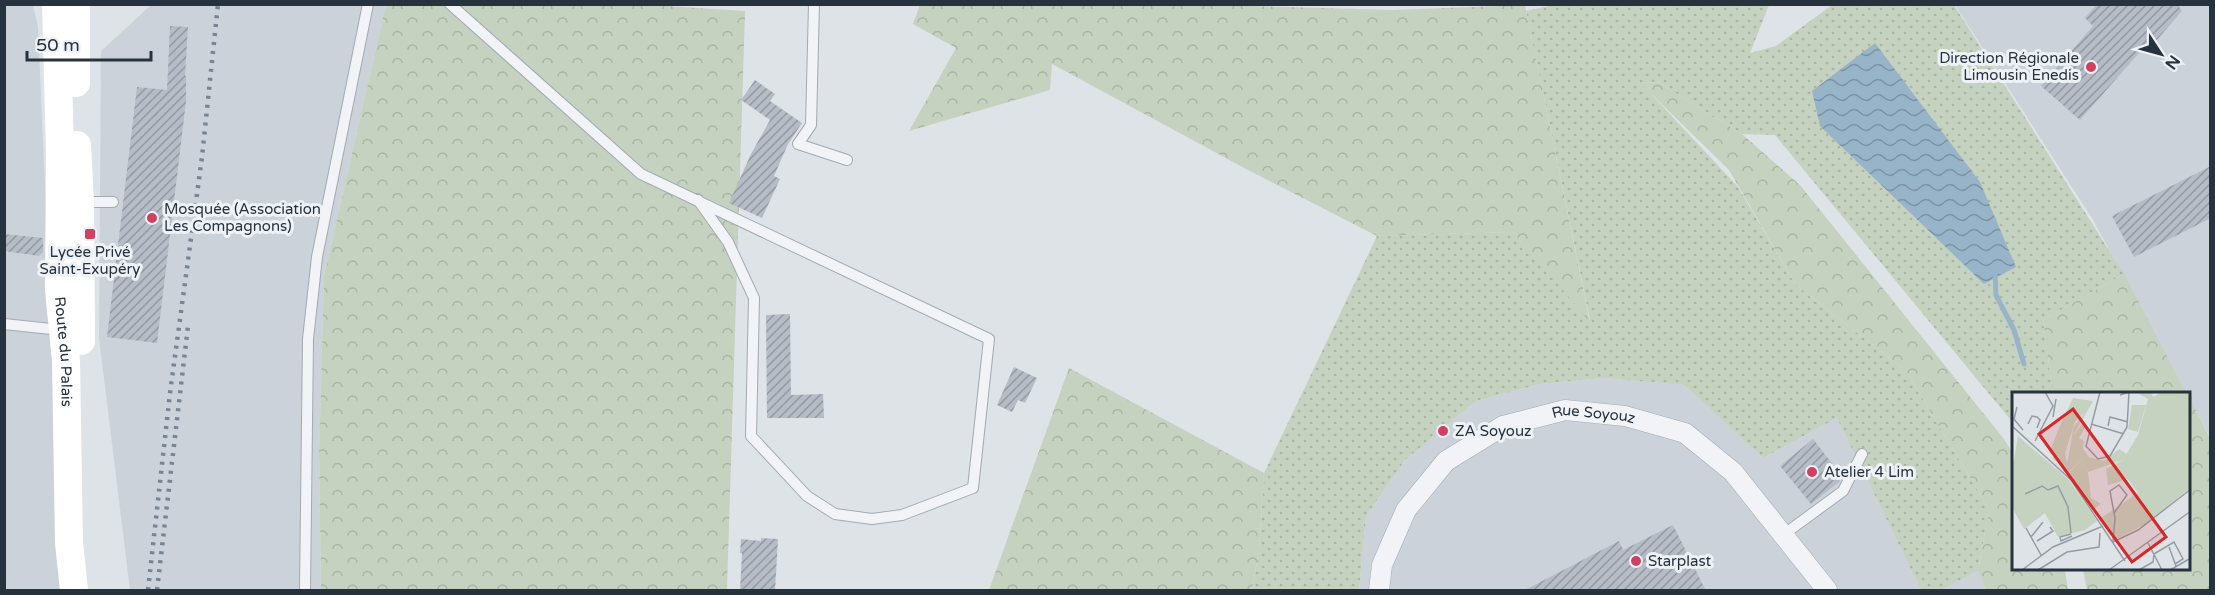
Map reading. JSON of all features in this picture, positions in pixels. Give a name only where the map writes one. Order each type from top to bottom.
[{"type":"main road","name":"Route du Palais","points":[[73,9],[56,45],[59,105],[59,281],[72,331],[83,506],[79,591]]},
{"type":"main road","name":"Route du Palais","points":[[73,9],[80,202],[67,403],[69,543],[74,591]]},
{"type":"street","name":"Rue Soyouz","points":[[1379,591],[1382,565],[1406,510],[1446,461],[1503,426],[1565,410],[1625,416],[1685,433],[1733,472],[1827,591]]},
{"type":"lane","points":[[305,591],[308,339],[317,257],[368,4]]},
{"type":"lane","points":[[450,4],[640,174],[698,200],[989,339],[973,488],[902,515],[872,519],[836,514],[807,496],[751,436],[754,298],[728,242],[698,200]]},
{"type":"lane","points":[[814,4],[811,125],[798,144],[847,160]]},
{"type":"lane","points":[[59,105],[67,129],[69,193],[80,202],[113,202]]},
{"type":"lane","points":[[4,324],[72,331]]},
{"type":"lane","points":[[1784,535],[1843,491],[1862,454]]},
{"type":"shaded area","points":[[4,5],[33,5],[38,27],[63,590],[5,590]]},
{"type":"shaded area","points":[[151,5],[386,5],[324,276],[319,455],[321,590],[130,590],[99,338],[101,51]]},
{"type":"shaded area","points":[[1955,5],[2210,5],[2210,437],[2191,400],[2191,392],[2186,392],[2093,220]]},
{"type":"shaded area","points":[[1603,378],[1684,385],[1763,458],[1837,418],[1921,590],[1359,590],[1366,516],[1405,460],[1476,401],[1540,384]]},
{"type":"shaded area","points":[[1978,571],[1986,590],[1941,590]]},
{"type":"green space","points":[[635,4],[745,11],[727,590],[321,590],[319,455],[324,276],[386,5]]},
{"type":"green space","points":[[1558,4],[1769,5],[1750,53],[1776,46],[1832,5],[1954,5],[2124,274],[2043,320],[2053,392],[2012,392],[2012,422],[1775,135],[1742,134],[1658,82],[1641,83],[1738,187],[1796,285],[1906,371],[1989,509],[1978,571],[1941,590],[1921,590],[1837,418],[1763,458],[1684,385],[1603,378],[1540,384],[1476,401],[1405,460],[1366,516],[1359,590],[1252,590],[1259,551],[1264,473],[1377,236],[1513,232],[1590,320],[1526,11]]},
{"type":"green space","points":[[920,5],[1215,5],[1393,10],[1525,5],[1590,322],[1513,232],[1377,236],[1246,169],[1052,64],[1050,90],[909,131],[956,48],[913,24]]},
{"type":"green space","points":[[1658,82],[1742,134],[1800,185],[2004,439],[2012,453],[2012,571],[2065,571],[2068,590],[1986,590],[1978,571],[1989,509],[1906,371],[1796,285],[1729,170],[1640,83]]},
{"type":"green space","points":[[2124,274],[2186,392],[2053,392],[2043,320]]},
{"type":"green space","points":[[1069,368],[1264,473],[1259,551],[1252,590],[989,590]]},
{"type":"green space","points":[[2191,400],[2210,438],[2210,590],[2087,590],[2083,571],[2191,571]]},
{"type":"water","points":[[1875,43],[1980,182],[2016,267],[1984,284],[1820,126],[1812,91]]},
{"type":"building","name":"Direction Régionale Limousin Enedis","points":[[2097,4],[2177,4],[2182,11],[2149,49],[2146,45],[2080,120],[2041,86],[2093,26],[2085,18]]},
{"type":"building","points":[[170,26],[188,27],[186,101],[157,343],[107,337],[137,87],[167,90]]},
{"type":"building","points":[[755,80],[775,94],[770,101],[802,123],[788,144],[774,176],[780,179],[762,218],[729,203],[751,154],[770,120],[741,100]]},
{"type":"building","points":[[2211,166],[2211,218],[2134,257],[2112,216]]},
{"type":"building","points":[[4,234],[43,238],[43,252],[39,256],[4,251]]},
{"type":"building","points":[[790,314],[791,395],[823,394],[824,418],[767,418],[766,315]]},
{"type":"building","points":[[1014,367],[1037,378],[1025,403],[1018,400],[1012,412],[997,405]]},
{"type":"building","name":"Atelier 4 Lim","points":[[1813,439],[1842,476],[1839,482],[1811,504],[1780,466]]},
{"type":"building","name":"Starplast","points":[[1673,525],[1706,591],[1523,591],[1619,541],[1623,550]]},
{"type":"building","points":[[761,538],[778,539],[775,591],[740,591],[741,539],[761,541]]},
{"type":"waterway","points":[[1995,273],[1996,295],[2014,330],[2024,364]]},
{"type":"railway","points":[[148,590],[170,393],[202,157],[218,4]]},
{"type":"railway","points":[[157,590],[188,326]]},
{"type":"place","name":"Direction Régionale Limousin Enedis","points":[[2091,67]]},
{"type":"place","name":"Mosquée (Association Les Compagnons)","points":[[152,218]]},
{"type":"place","name":"Lycée Privé Saint-Exupéry","points":[[90,234]]},
{"type":"place","name":"ZA Soyouz","points":[[1443,431]]},
{"type":"place","name":"Atelier 4 Lim","points":[[1812,472]]},
{"type":"place","name":"Starplast","points":[[1636,561]]}]
